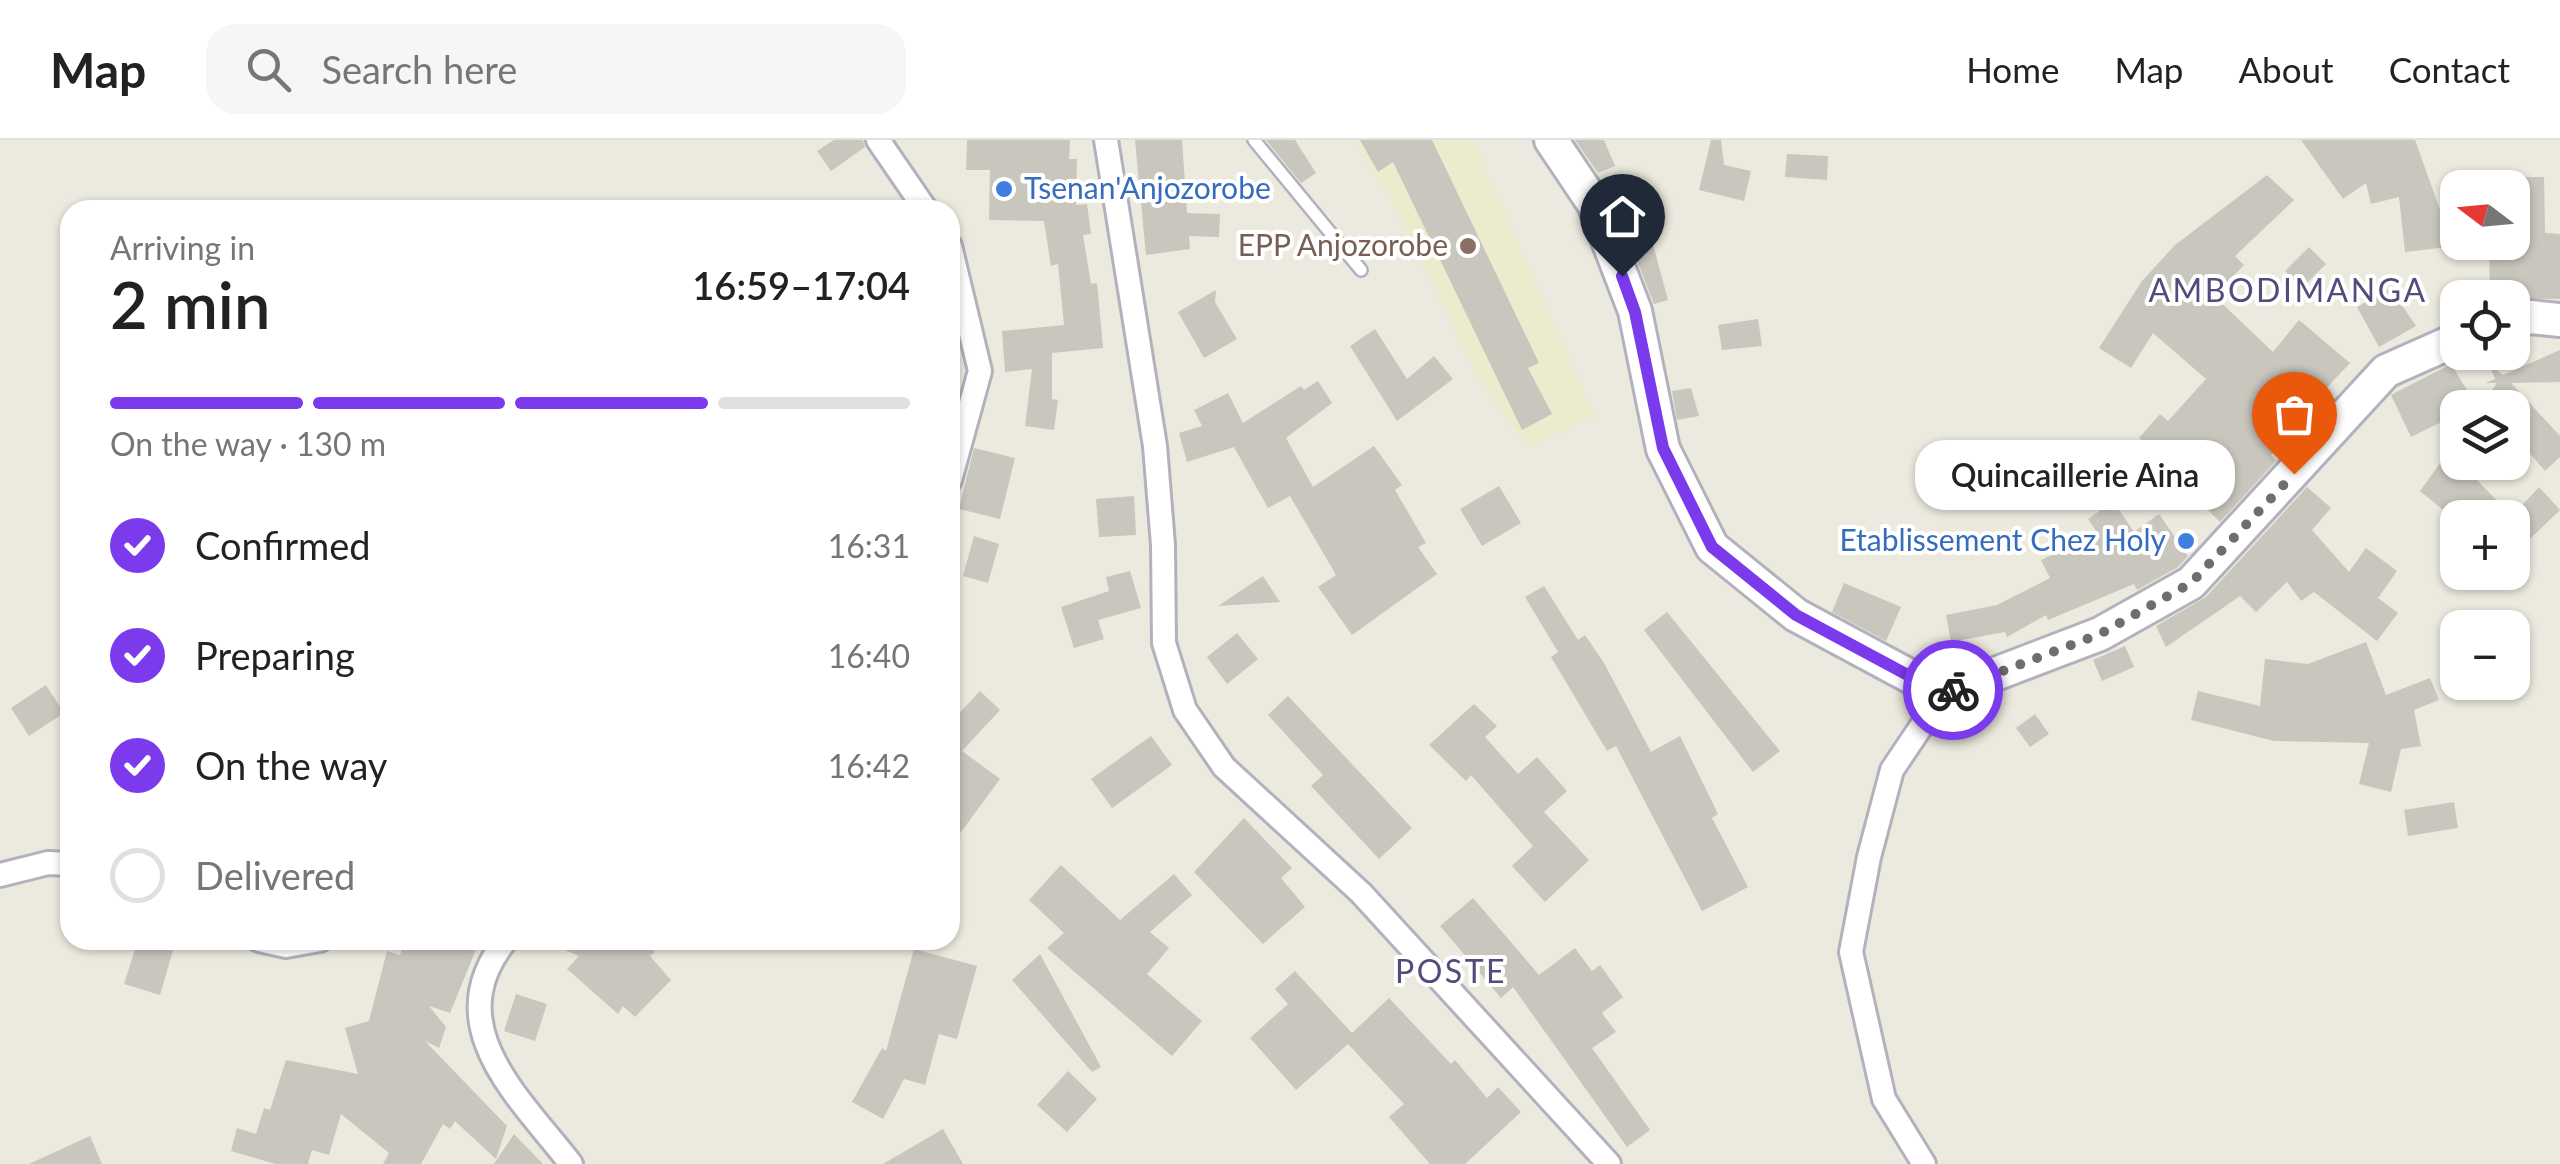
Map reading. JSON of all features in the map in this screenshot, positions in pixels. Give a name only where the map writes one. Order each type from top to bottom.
[{"type":"main road","points":[[1551,140],[1594,204],[1635,312],[1663,448],[1712,547],[1796,615],[1943,694],[2100,634],[2191,583],[2386,372],[2440,347]]},
{"type":"main road","points":[[2530,316],[2560,320]]},
{"type":"street","points":[[878,140],[919,200]]},
{"type":"street","points":[[1106,140],[1156,446],[1164,545],[1164,643],[1185,710],[1224,767],[1361,893],[1609,1164]]},
{"type":"street","points":[[960,288],[980,371],[960,444]]},
{"type":"street","points":[[1924,1164],[1884,1099],[1851,952],[1869,858],[1892,770],[1943,694]]},
{"type":"street","points":[[0,876],[60,864]]},
{"type":"street","points":[[500,950],[478,988],[478,1026],[500,1072],[571,1164]]},
{"type":"lane","points":[[1254,140],[1361,270]]},
{"type":"shaded area","name":"EPP Anjozorobe","points":[[1353,140],[1473,140],[1595,416],[1528,448],[1481,383],[1389,196]]},
{"type":"building","points":[[834,140],[863,140],[865,147],[831,171],[817,151]]},
{"type":"building","points":[[967,140],[1070,140],[1069,159],[1077,159],[1076,205],[1087,204],[1091,234],[1083,235],[1091,284],[1097,283],[1103,348],[1052,353],[1052,399],[1058,400],[1054,430],[1025,426],[1032,369],[1005,372],[1002,331],[1064,325],[1058,264],[1051,266],[1044,221],[989,220],[990,170],[966,170]]},
{"type":"building","points":[[1135,140],[1182,140],[1187,213],[1220,214],[1219,237],[1189,236],[1190,249],[1146,255]]},
{"type":"building","points":[[1266,140],[1295,140],[1316,173],[1301,183]]},
{"type":"building","points":[[1360,140],[1432,140],[1539,363],[1528,368],[1552,414],[1522,430],[1393,162],[1378,172]]},
{"type":"building","points":[[1575,140],[1604,140],[1615,166],[1598,173]]},
{"type":"building","points":[[1711,140],[1721,140],[1724,165],[1751,171],[1744,201],[1699,190]]},
{"type":"building","points":[[2301,140],[2415,140],[2440,210],[2440,248],[2405,252],[2399,197],[2371,204],[2366,183],[2343,199]]},
{"type":"building","points":[[1787,154],[1828,156],[1827,180],[1785,177]]},
{"type":"building","points":[[2267,175],[2294,200],[2235,256],[2244,265],[2214,296],[2273,352],[2299,320],[2350,363],[2306,410],[2301,406],[2270,442],[2277,448],[2271,455],[2276,461],[2220,522],[2193,495],[2203,485],[2166,456],[2162,460],[2139,438],[2160,414],[2168,421],[2206,379],[2153,333],[2131,368],[2099,348],[2142,281],[2175,245]]},
{"type":"building","points":[[2530,177],[2544,177],[2545,233],[2560,234],[2560,299],[2530,299],[2530,280],[2490,280],[2489,260],[2530,260]]},
{"type":"building","points":[[1647,222],[1668,300],[1654,304],[1625,230]]},
{"type":"building","points":[[2309,247],[2326,264],[2302,288],[2285,271]]},
{"type":"building","points":[[2390,288],[2416,326],[2379,347],[2357,307]]},
{"type":"building","points":[[1216,290],[1215,302],[1237,339],[1204,358],[1178,312]]},
{"type":"building","points":[[1758,319],[1762,346],[1722,350],[1718,325]]},
{"type":"building","points":[[1375,329],[1407,379],[1434,356],[1453,379],[1397,421],[1350,346]]},
{"type":"building","points":[[2560,350],[2560,382],[2511,383],[2517,390],[2492,390],[2497,383],[2485,383],[2495,379],[2491,370],[2503,375],[2530,370],[2530,363]]},
{"type":"building","points":[[2440,370],[2455,370],[2467,390],[2440,390],[2440,423],[2411,437],[2391,395]]},
{"type":"building","points":[[1318,381],[1332,403],[1286,438],[1313,487],[1374,446],[1402,485],[1395,490],[1426,543],[1418,547],[1437,574],[1352,635],[1318,587],[1336,575],[1290,496],[1268,508],[1234,447],[1187,462],[1179,433],[1202,426],[1194,410],[1228,393],[1243,423],[1301,386],[1304,390]]},
{"type":"building","points":[[1691,388],[1699,416],[1677,420],[1672,391]]},
{"type":"building","points":[[2530,404],[2560,436],[2560,457],[2545,471],[2530,454]]},
{"type":"building","points":[[974,448],[1015,458],[1000,519],[960,509]]},
{"type":"building","points":[[2440,463],[2440,480],[2477,480],[2496,500],[2440,500],[2440,507],[2420,491]]},
{"type":"building","points":[[1499,486],[1521,523],[1482,546],[1460,509]]},
{"type":"building","points":[[2307,487],[2331,508],[2312,530],[2349,572],[2366,548],[2397,571],[2378,598],[2398,613],[2377,641],[2314,592],[2301,601],[2287,582],[2256,612],[2240,596],[2166,647],[2156,626],[2206,597]]},
{"type":"building","points":[[2539,487],[2560,510],[2530,539],[2530,500],[2527,500]]},
{"type":"building","points":[[1134,496],[1136,535],[1099,537],[1096,499]]},
{"type":"building","points":[[2113,501],[2134,532],[2159,514],[2188,556],[2178,567],[2137,590],[2134,584],[2048,620],[2046,615],[2007,637],[2005,632],[1951,642],[1946,615],[1997,605],[2050,578],[2041,560],[2098,534],[2088,519]]},
{"type":"building","points":[[974,536],[999,544],[988,583],[963,576]]},
{"type":"building","points":[[1130,571],[1141,608],[1098,620],[1104,639],[1074,648],[1061,607],[1109,591],[1106,577]]},
{"type":"building","points":[[1263,576],[1280,602],[1218,606]]},
{"type":"building","points":[[1844,583],[1901,607],[1886,641],[1832,612]]},
{"type":"building","points":[[1544,586],[1578,640],[1585,635],[1604,663],[1651,752],[1680,736],[1718,814],[1712,818],[1748,887],[1702,911],[1616,746],[1607,751],[1551,657],[1558,652],[1525,597]]},
{"type":"building","points":[[1667,612],[1780,751],[1753,772],[1644,630]]},
{"type":"building","points":[[1237,633],[1258,659],[1227,684],[1207,657]]},
{"type":"building","points":[[2366,642],[2386,695],[2430,678],[2439,700],[2414,710],[2421,746],[2401,749],[2391,792],[2359,784],[2369,743],[2274,741],[2191,720],[2198,691],[2260,706],[2265,659],[2308,664]]},
{"type":"building","points":[[2125,646],[2134,667],[2102,681],[2093,660]]},
{"type":"building","points":[[46,685],[60,707],[60,716],[29,736],[11,708]]},
{"type":"building","points":[[980,691],[1000,710],[962,751],[1000,779],[960,833],[960,712]]},
{"type":"building","points":[[1288,696],[1412,828],[1379,859],[1311,786],[1323,775],[1268,715]]},
{"type":"building","points":[[1474,704],[1497,726],[1485,737],[1518,774],[1537,757],[1567,791],[1544,812],[1589,860],[1545,902],[1512,866],[1533,846],[1471,775],[1466,781],[1429,745]]},
{"type":"building","points":[[2035,714],[2049,734],[2030,747],[2016,728]]},
{"type":"building","points":[[1151,736],[1172,765],[1112,808],[1091,779]]},
{"type":"building","points":[[2454,802],[2458,828],[2408,836],[2404,810]]},
{"type":"building","points":[[1244,818],[1292,868],[1281,878],[1305,907],[1263,944],[1194,872]]},
{"type":"building","points":[[1061,865],[1120,920],[1174,874],[1192,895],[1150,932],[1169,948],[1147,974],[1202,1021],[1172,1056],[1047,948],[1064,933],[1029,900]]},
{"type":"building","points":[[1473,898],[1539,975],[1575,948],[1592,971],[1600,965],[1623,997],[1602,1013],[1616,1032],[1592,1048],[1650,1130],[1627,1147],[1513,987],[1501,998],[1440,926]]},
{"type":"building","points":[[135,950],[173,950],[160,995],[124,984]]},
{"type":"building","points":[[402,950],[476,950],[450,1013],[429,1006],[446,1027],[439,1048],[425,1041],[507,1126],[496,1159],[455,1121],[450,1129],[443,1124],[421,1164],[383,1164],[389,1153],[341,1114],[329,1155],[312,1150],[308,1164],[276,1164],[231,1151],[237,1128],[256,1134],[264,1108],[270,1110],[286,1060],[358,1074],[345,1028],[369,1021],[387,951],[400,955]]},
{"type":"building","points":[[565,950],[653,950],[650,956],[671,980],[635,1017],[623,1006],[618,1014],[567,969],[579,956]]},
{"type":"building","points":[[914,950],[977,966],[957,1039],[939,1034],[925,1085],[904,1079],[883,1119],[852,1102],[882,1048],[886,1051]]},
{"type":"building","points":[[1040,954],[1101,1067],[1092,1072],[1012,980]]},
{"type":"building","points":[[1295,971],[1352,1033],[1389,998],[1451,1064],[1455,1060],[1487,1098],[1498,1087],[1521,1112],[1465,1164],[1430,1164],[1389,1117],[1404,1104],[1348,1044],[1296,1090],[1250,1038],[1288,1004],[1275,989]]},
{"type":"building","points":[[516,994],[547,1004],[535,1041],[504,1031]]},
{"type":"building","points":[[1068,1071],[1097,1099],[1067,1132],[1037,1105]]},
{"type":"building","points":[[943,1129],[963,1164],[883,1164]]},
{"type":"building","points":[[514,1134],[543,1164],[494,1164]]},
{"type":"building","points":[[90,1136],[102,1164],[29,1164]]},
{"type":"way so far","points":[[1953,690],[2100,634],[2191,583],[2294,474]]},
{"type":"place","name":"Tsenan'Anjozorobe","points":[[1004,189]]},
{"type":"place","name":"EPP Anjozorobe","points":[[1468,246]]},
{"type":"place","name":"Quincaillerie Aina","points":[[2294,474]]},
{"type":"place","name":"Etablissement Chez Holy","points":[[2186,541]]},
{"type":"district","name":"AMBODIMANGA","points":[[2288,291]]},
{"type":"district","name":"POSTE","points":[[1451,972]]},
{"type":"route","points":[[1622,276],[1635,312],[1663,448],[1712,547],[1796,615],[1943,694],[1953,690]]}]
